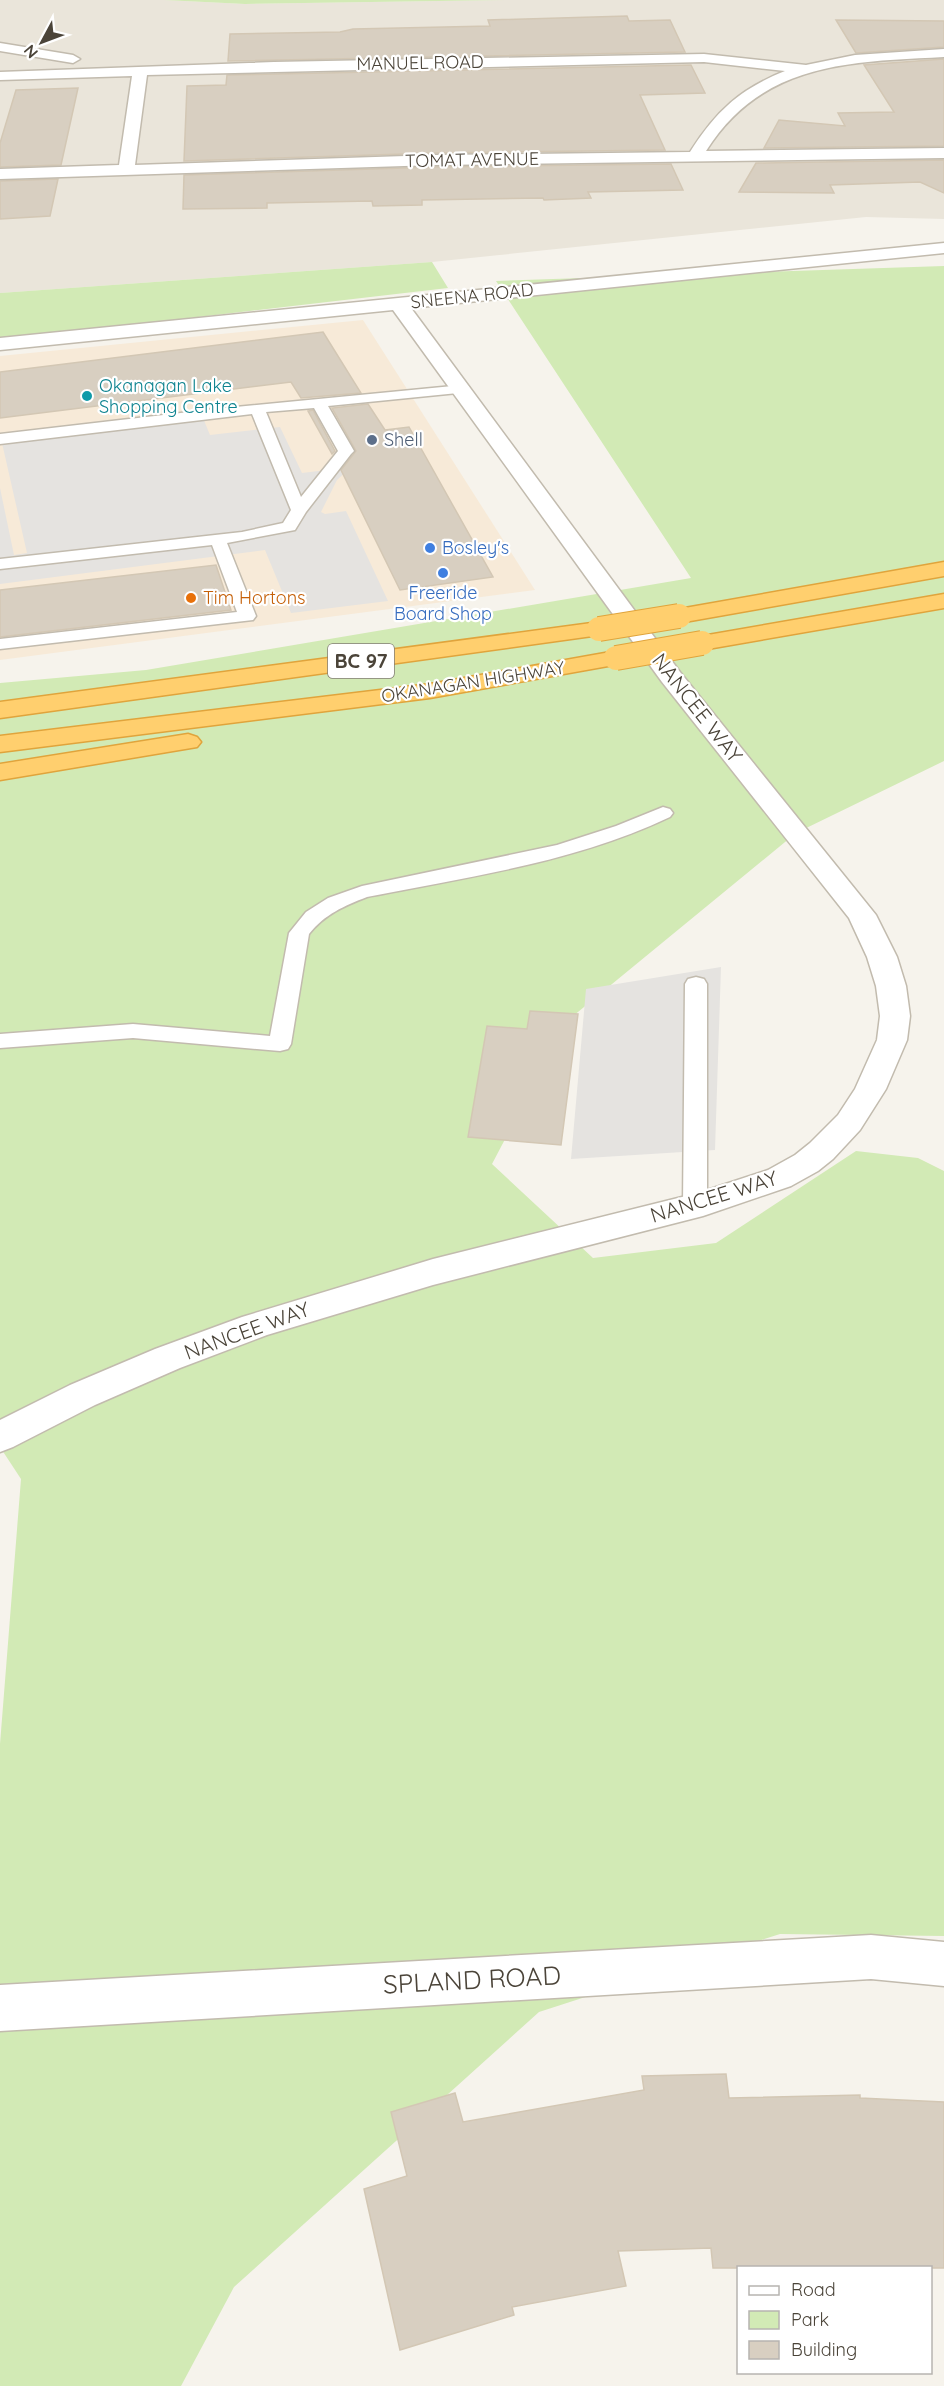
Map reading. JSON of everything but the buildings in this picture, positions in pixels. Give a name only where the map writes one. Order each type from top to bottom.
[{"type":"highway","name":"OKANAGAN HIGHWAY","points":[[0,710],[598,629],[944,569]]},
{"type":"highway","name":"OKANAGAN HIGHWAY","points":[[0,744],[430,691],[944,601]]},
{"type":"highway","points":[[0,772],[185,743],[430,691]]},
{"type":"highway","points":[[0,697],[124,692]]},
{"type":"street","points":[[0,47],[140,71]]},
{"type":"street","points":[[695,156],[721,118],[756,89],[802,68],[886,56],[944,52]]},
{"type":"street","name":"MANUEL ROAD","points":[[140,71],[274,66],[704,58],[802,68]]},
{"type":"street","points":[[0,76],[140,71]]},
{"type":"street","points":[[126,171],[140,71]]},
{"type":"street","name":"TOMAT AVENUE","points":[[0,174],[436,160],[944,153]]},
{"type":"street","name":"SNEENA ROAD","points":[[0,344],[944,248]]},
{"type":"street","name":"NANCEE WAY","points":[[0,1437],[36,1417],[134,1371],[346,1295],[695,1206],[758,1186],[791,1172],[828,1146],[851,1119],[877,1080],[894,1033],[891,988],[882,952],[862,915],[671,677],[398,303]]},
{"type":"street","name":"SPLAND ROAD","points":[[0,2008],[871,1957],[944,1964]]},
{"type":"lane","points":[[0,439],[463,389]]},
{"type":"lane","points":[[0,564],[218,540],[289,527],[299,510],[346,451],[319,404]]},
{"type":"lane","points":[[258,410],[299,510]]},
{"type":"lane","points":[[0,644],[247,616],[218,540]]},
{"type":"lane","points":[[0,1041],[133,1032],[280,1044],[299,933],[313,916],[335,902],[362,892],[546,854],[605,839],[663,813]]},
{"type":"lane","points":[[695,1206],[696,984]]},
{"type":"shaded area","points":[[0,0],[164,0],[245,4],[505,0],[944,0],[944,219],[866,217],[432,262],[0,293]]},
{"type":"shaded area","name":"Okanagan Lake Shopping Centre","points":[[363,320],[535,590],[0,660],[0,356]]},
{"type":"shaded area","points":[[203,418],[210,435],[280,427],[302,473],[351,467],[337,480],[321,512],[325,514],[346,511],[388,601],[291,613],[265,550],[0,584],[0,488],[14,555],[27,553],[2,443]]},
{"type":"shaded area","points":[[721,967],[715,1150],[571,1159],[586,989]]},
{"type":"green space","points":[[164,0],[505,0],[245,4]]},
{"type":"green space","points":[[432,262],[448,288],[0,340],[0,293]]},
{"type":"green space","points":[[944,266],[944,761],[796,833],[567,1021],[492,1164],[593,1258],[716,1243],[856,1151],[918,1158],[944,1171],[944,1936],[780,1934],[539,2012],[234,2287],[181,2386],[0,2386],[0,1744],[21,1479],[0,1447],[0,683],[146,670],[691,578],[496,281]]},
{"type":"place","name":"Okanagan Lake Shopping Centre","points":[[87,396]]},
{"type":"place","name":"Shell","points":[[372,440]]},
{"type":"place","name":"Bosley's","points":[[430,548]]},
{"type":"place","name":"Freeride Board Shop","points":[[443,573]]},
{"type":"place","name":"Tim Hortons","points":[[191,598]]}]
